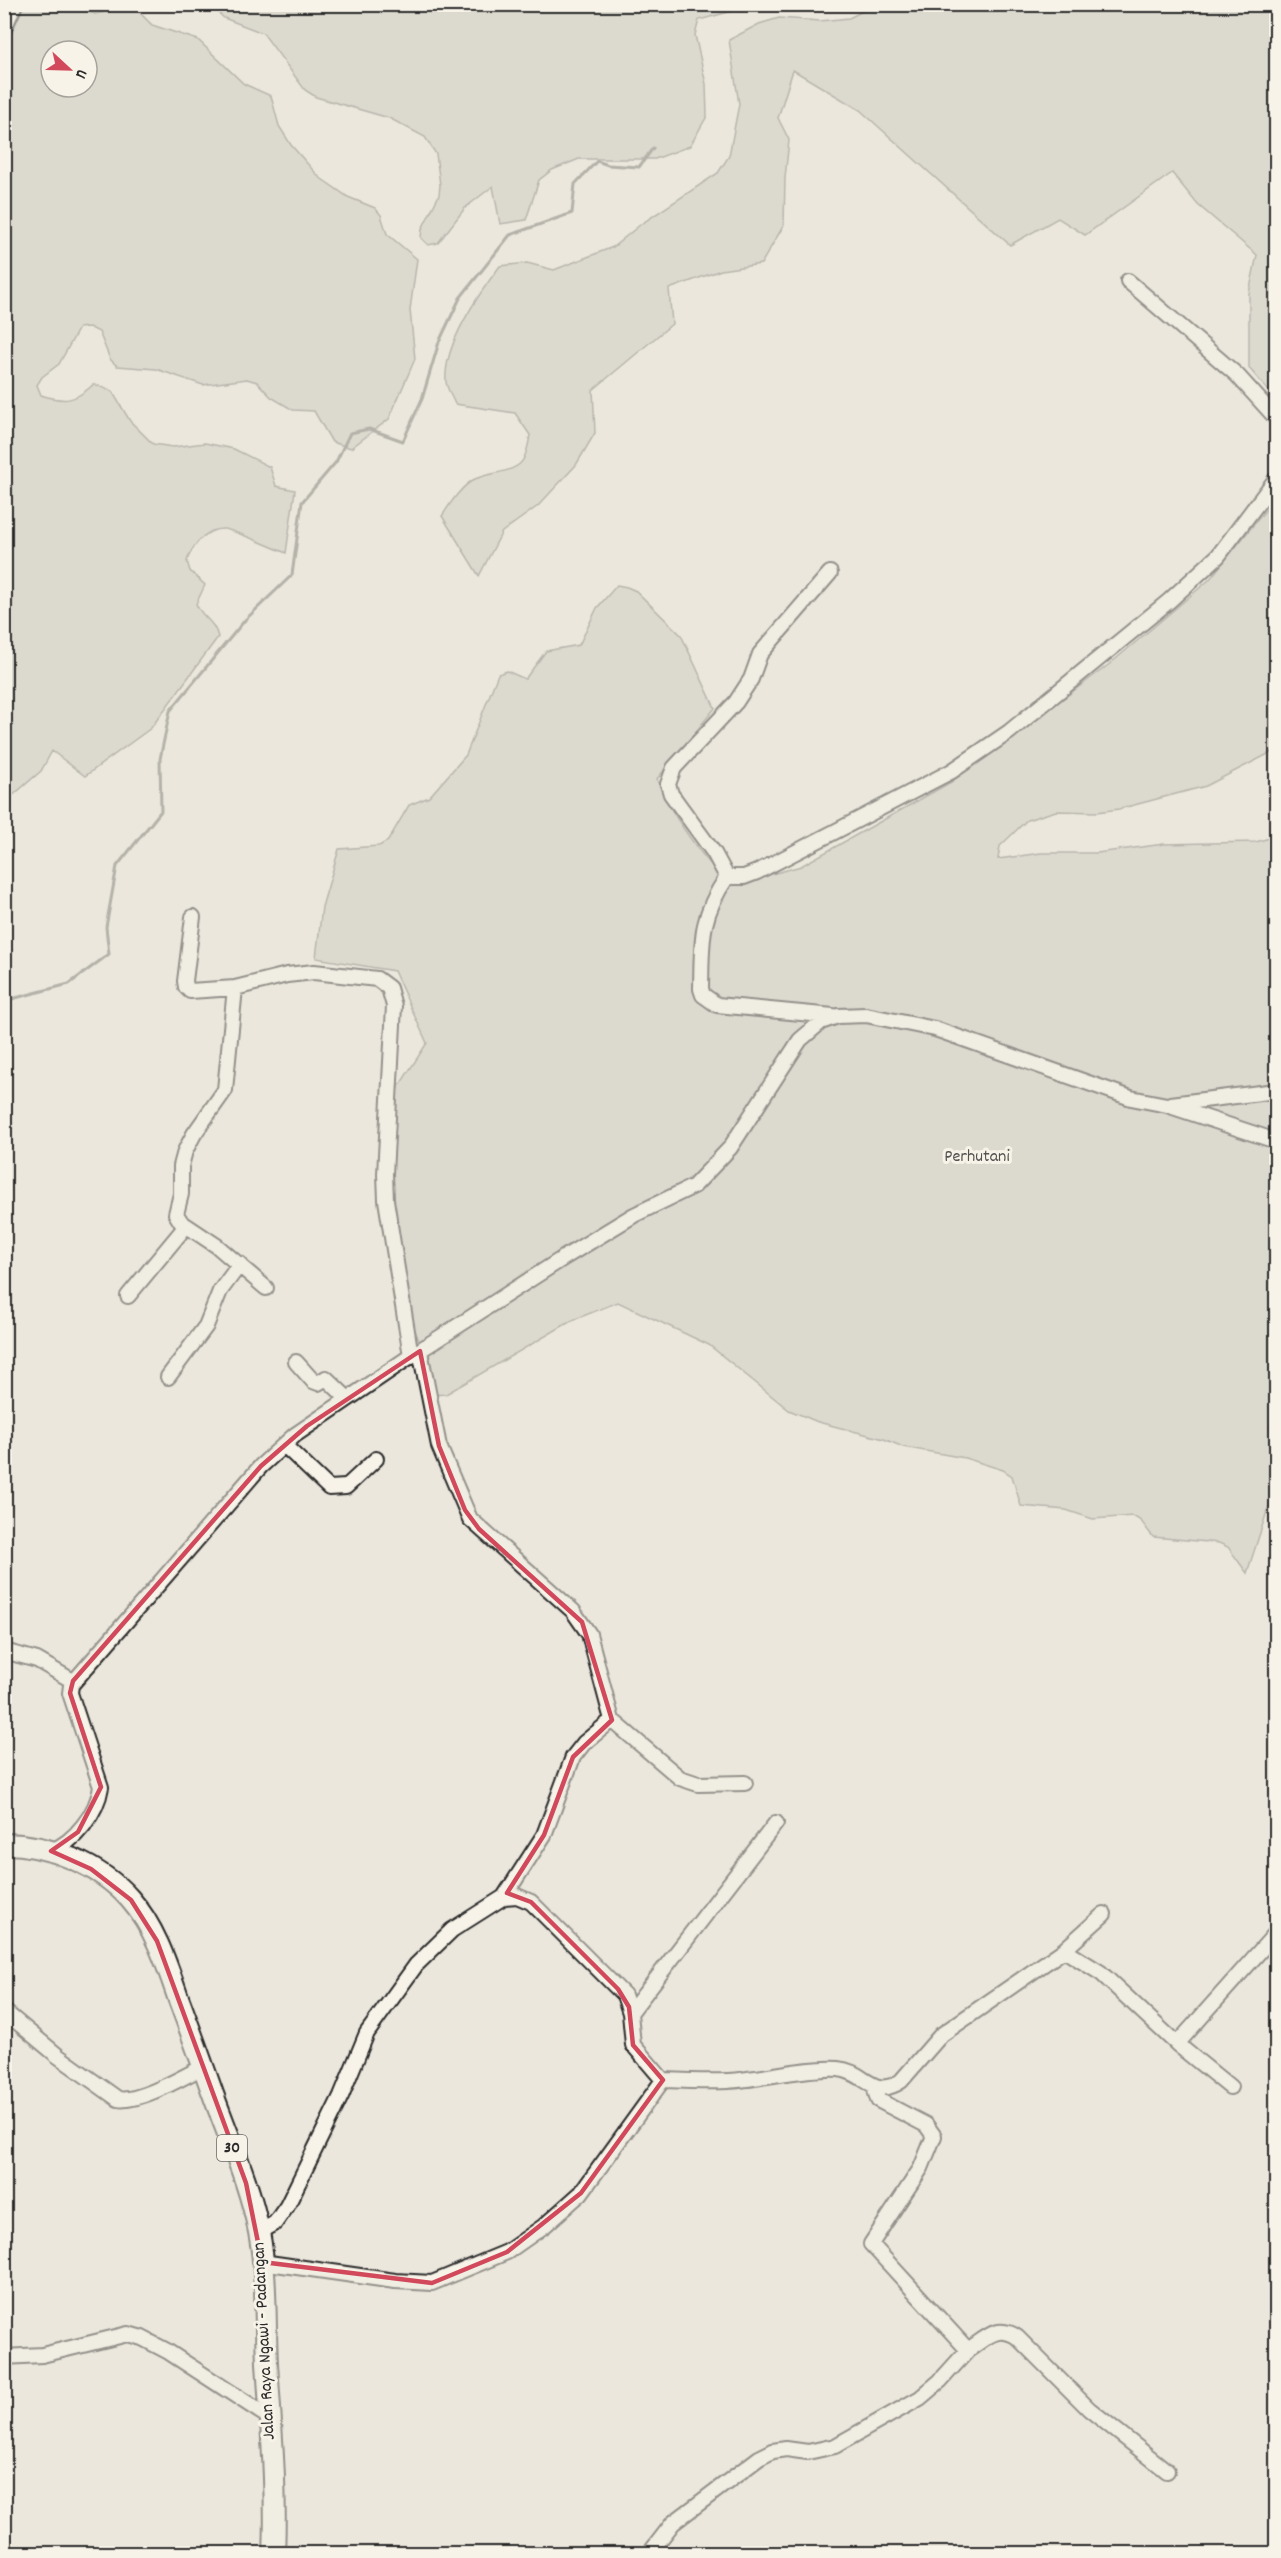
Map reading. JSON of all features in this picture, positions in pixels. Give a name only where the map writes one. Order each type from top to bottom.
[{"type":"highway","name":"Jalan Raya Ngawi - Padangan","points":[[4,1844],[32,1846],[51,1851],[91,1869],[115,1884],[144,1919],[157,1941],[246,2183],[259,2232],[270,2418],[274,2553]]},
{"type":"street","points":[[4,28],[15,4]]},
{"type":"street","points":[[1128,281],[1237,375],[1276,418]]},
{"type":"street","points":[[727,876],[744,877],[757,872],[952,771],[1010,732],[1169,601],[1218,556],[1276,479]]},
{"type":"street","points":[[727,876],[714,853],[671,794],[668,784],[669,776],[736,702],[751,679],[760,654],[830,573]]},
{"type":"street","points":[[727,876],[713,899],[703,925],[701,989],[703,995],[717,1005],[838,1016],[866,1015],[935,1029],[1131,1098],[1167,1105],[1276,1141]]},
{"type":"street","points":[[194,917],[186,987],[190,991],[235,988],[287,975],[314,972],[377,980],[389,988],[394,1006],[385,1174],[386,1200],[416,1354],[439,1446],[465,1510],[479,1529],[573,1611],[582,1622],[592,1645],[612,1720],[680,1778],[698,1784],[745,1783]]},
{"type":"street","points":[[235,988],[225,1090],[194,1134],[181,1166],[182,1190],[176,1214],[186,1226],[240,1264],[266,1288]]},
{"type":"street","points":[[51,1851],[64,1846],[78,1832],[98,1800],[101,1787],[69,1693],[73,1681],[261,1466],[307,1426],[416,1354],[634,1215],[694,1186],[730,1148],[800,1040],[821,1022],[838,1016]]},
{"type":"street","points":[[1167,1105],[1276,1091]]},
{"type":"street","points":[[128,1296],[186,1226]]},
{"type":"street","points":[[168,1377],[206,1326],[219,1291],[240,1264]]},
{"type":"street","points":[[296,1362],[313,1381],[318,1383],[326,1378],[348,1399]]},
{"type":"street","points":[[284,1445],[329,1488],[346,1487],[376,1459]]},
{"type":"street","points":[[4,1651],[37,1660],[73,1681]]},
{"type":"street","points":[[259,2232],[274,2223],[287,2206],[341,2096],[367,2033],[402,1984],[437,1942],[504,1897],[544,1834],[573,1757],[584,1743],[612,1720]]},
{"type":"street","points":[[630,2013],[776,1823]]},
{"type":"street","points":[[504,1897],[517,1896],[531,1902],[618,1989],[627,2002],[630,2013],[633,2045],[663,2080],[728,2081],[835,2068],[855,2074],[874,2086],[888,2088],[901,2081],[941,2035],[1064,1950],[1104,1914]]},
{"type":"street","points":[[1178,2044],[1276,1933]]},
{"type":"street","points":[[1064,1950],[1101,1973],[1178,2044],[1230,2086]]},
{"type":"street","points":[[4,2011],[58,2056],[118,2099],[125,2100],[141,2096],[203,2067]]},
{"type":"street","points":[[262,2262],[395,2281],[432,2283],[507,2252],[544,2226],[581,2193],[663,2080]]},
{"type":"street","points":[[874,2086],[878,2100],[926,2125],[934,2136],[921,2168],[871,2244],[968,2350]]},
{"type":"street","points":[[649,2553],[673,2523],[759,2458],[773,2451],[786,2449],[808,2452],[835,2446],[920,2398],[940,2381],[968,2350],[998,2331],[1010,2332],[1089,2409],[1167,2471]]},
{"type":"street","points":[[4,2357],[42,2355],[128,2334],[142,2338],[167,2351],[270,2418]]},
{"type":"highlighted area","points":[[420,1351],[439,1446],[465,1510],[479,1529],[582,1622],[612,1720],[573,1757],[544,1835],[507,1893],[531,1902],[618,1989],[629,2007],[633,2045],[663,2080],[581,2193],[507,2252],[432,2283],[262,2262],[246,2183],[157,1941],[131,1900],[91,1869],[51,1851],[78,1832],[101,1787],[70,1693],[73,1681],[261,1466],[307,1426]]},
{"type":"green space","points":[[877,4],[1276,5],[1276,400],[1249,368],[1249,293],[1257,255],[1198,205],[1172,173],[1085,235],[1058,218],[1010,245],[860,110],[793,70],[778,118],[789,140],[784,225],[761,264],[721,270],[669,289],[672,324],[593,390],[595,433],[576,465],[538,506],[502,532],[479,576],[442,516],[468,483],[479,477],[508,470],[520,463],[524,458],[530,435],[515,413],[455,404],[447,387],[450,352],[464,321],[482,291],[500,266],[527,263],[554,270],[613,247],[641,224],[718,173],[729,156],[739,104],[729,40],[759,24],[779,18],[820,21],[849,18]]},
{"type":"green space","points":[[24,5],[67,5],[95,14],[128,8],[138,11],[152,25],[198,40],[244,84],[271,96],[279,126],[291,145],[319,177],[348,197],[375,208],[381,215],[387,234],[417,259],[410,310],[415,359],[389,419],[351,448],[332,442],[314,411],[293,410],[271,397],[257,382],[247,379],[203,385],[156,369],[117,366],[110,359],[99,332],[89,327],[79,328],[59,364],[42,377],[37,385],[41,395],[64,400],[70,399],[94,384],[112,391],[130,421],[153,444],[173,447],[205,443],[234,449],[270,467],[276,486],[295,490],[286,553],[224,529],[211,531],[201,539],[187,561],[190,571],[205,585],[196,604],[214,627],[218,637],[151,728],[85,776],[52,751],[41,771],[5,802],[4,50]]},
{"type":"green space","points":[[210,5],[755,5],[699,20],[695,35],[706,84],[707,116],[690,146],[655,159],[579,159],[552,170],[539,180],[526,220],[500,224],[493,186],[465,208],[438,243],[428,245],[421,238],[422,229],[439,195],[440,185],[436,154],[425,137],[389,118],[316,97],[305,90],[263,33],[224,18]]},
{"type":"green space","name":"Perhutani","points":[[1276,497],[1276,750],[1206,786],[1119,809],[1097,812],[1056,811],[1027,820],[1000,846],[998,859],[1041,853],[1097,853],[1164,844],[1256,842],[1276,836],[1276,1426],[1270,1425],[1276,1454],[1272,1496],[1247,1573],[1228,1547],[1219,1543],[1153,1537],[1141,1521],[1133,1516],[1093,1519],[1066,1510],[1021,1506],[1012,1476],[1003,1470],[965,1458],[903,1447],[884,1439],[818,1422],[789,1410],[709,1345],[618,1302],[573,1320],[446,1394],[433,1395],[412,1323],[392,1195],[394,1094],[427,1043],[394,971],[316,958],[322,907],[339,849],[379,846],[388,841],[409,805],[429,797],[466,755],[498,674],[507,671],[525,679],[546,651],[579,645],[597,608],[617,585],[636,591],[681,635],[715,708],[657,779],[662,792],[688,836],[710,864],[732,885],[801,866],[951,782],[1111,663],[1209,580]]},
{"type":"waterway","points":[[4,1001],[69,984],[109,954],[106,927],[117,866],[161,811],[160,759],[170,711],[245,620],[292,575],[302,502],[336,462],[350,433],[369,429],[403,441],[422,399],[439,342],[460,298],[510,235],[572,213],[575,184],[597,161],[608,165],[639,167],[653,148]]}]
